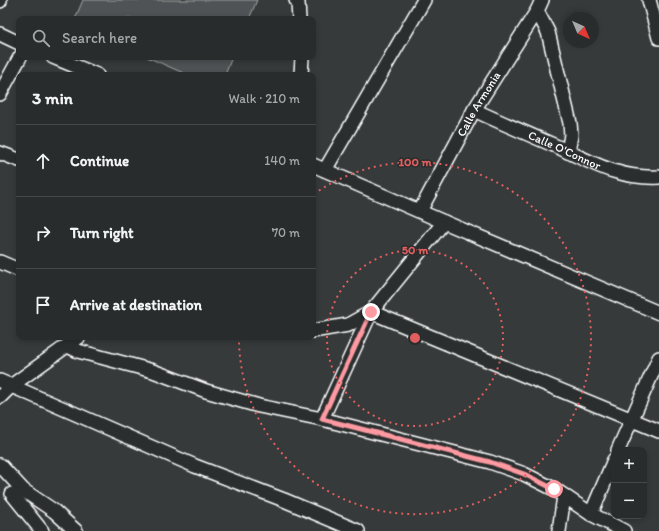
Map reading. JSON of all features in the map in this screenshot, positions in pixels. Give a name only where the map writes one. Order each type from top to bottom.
[{"type":"street","points":[[326,170],[424,0]]},
{"type":"street","points":[[648,0],[659,38]]},
{"type":"street","points":[[299,1],[299,16]]},
{"type":"street","points":[[539,5],[548,32],[570,123],[571,135],[568,152]]},
{"type":"street","name":"Calle Armonia","points":[[420,211],[474,110],[539,5]]},
{"type":"street","points":[[0,34],[16,42]]},
{"type":"street","points":[[0,94],[18,60]]},
{"type":"street","points":[[60,60],[90,72]]},
{"type":"street","points":[[301,72],[302,60]]},
{"type":"street","name":"Calle O'Connor","points":[[474,110],[604,168],[642,178],[659,177]]},
{"type":"street","points":[[0,153],[16,159]]},
{"type":"street","points":[[316,166],[659,313]]},
{"type":"street","points":[[322,419],[371,312],[444,222]]},
{"type":"street","points":[[0,262],[16,269]]},
{"type":"street","points":[[316,330],[348,325],[371,312]]},
{"type":"street","points":[[371,312],[659,431]]},
{"type":"street","points":[[0,397],[6,384],[75,340]]},
{"type":"street","points":[[68,346],[78,351],[153,371],[206,391],[259,406],[322,419],[490,462],[524,474],[554,489],[591,514],[624,531]]},
{"type":"street","points":[[619,447],[659,358]]},
{"type":"street","points":[[6,384],[195,466],[284,500],[358,531]]},
{"type":"street","points":[[0,465],[12,492],[42,531]]},
{"type":"street","points":[[591,514],[611,467]]},
{"type":"street","points":[[12,492],[54,511],[72,528],[85,531]]},
{"type":"street","points":[[559,531],[564,496]]},
{"type":"shaded area","points":[[83,0],[257,0],[250,16],[76,16]]},
{"type":"shaded area","points":[[154,60],[231,60],[226,72],[181,72]]},
{"type":"route","points":[[371,312],[322,419],[490,462],[524,474],[554,489]]}]
